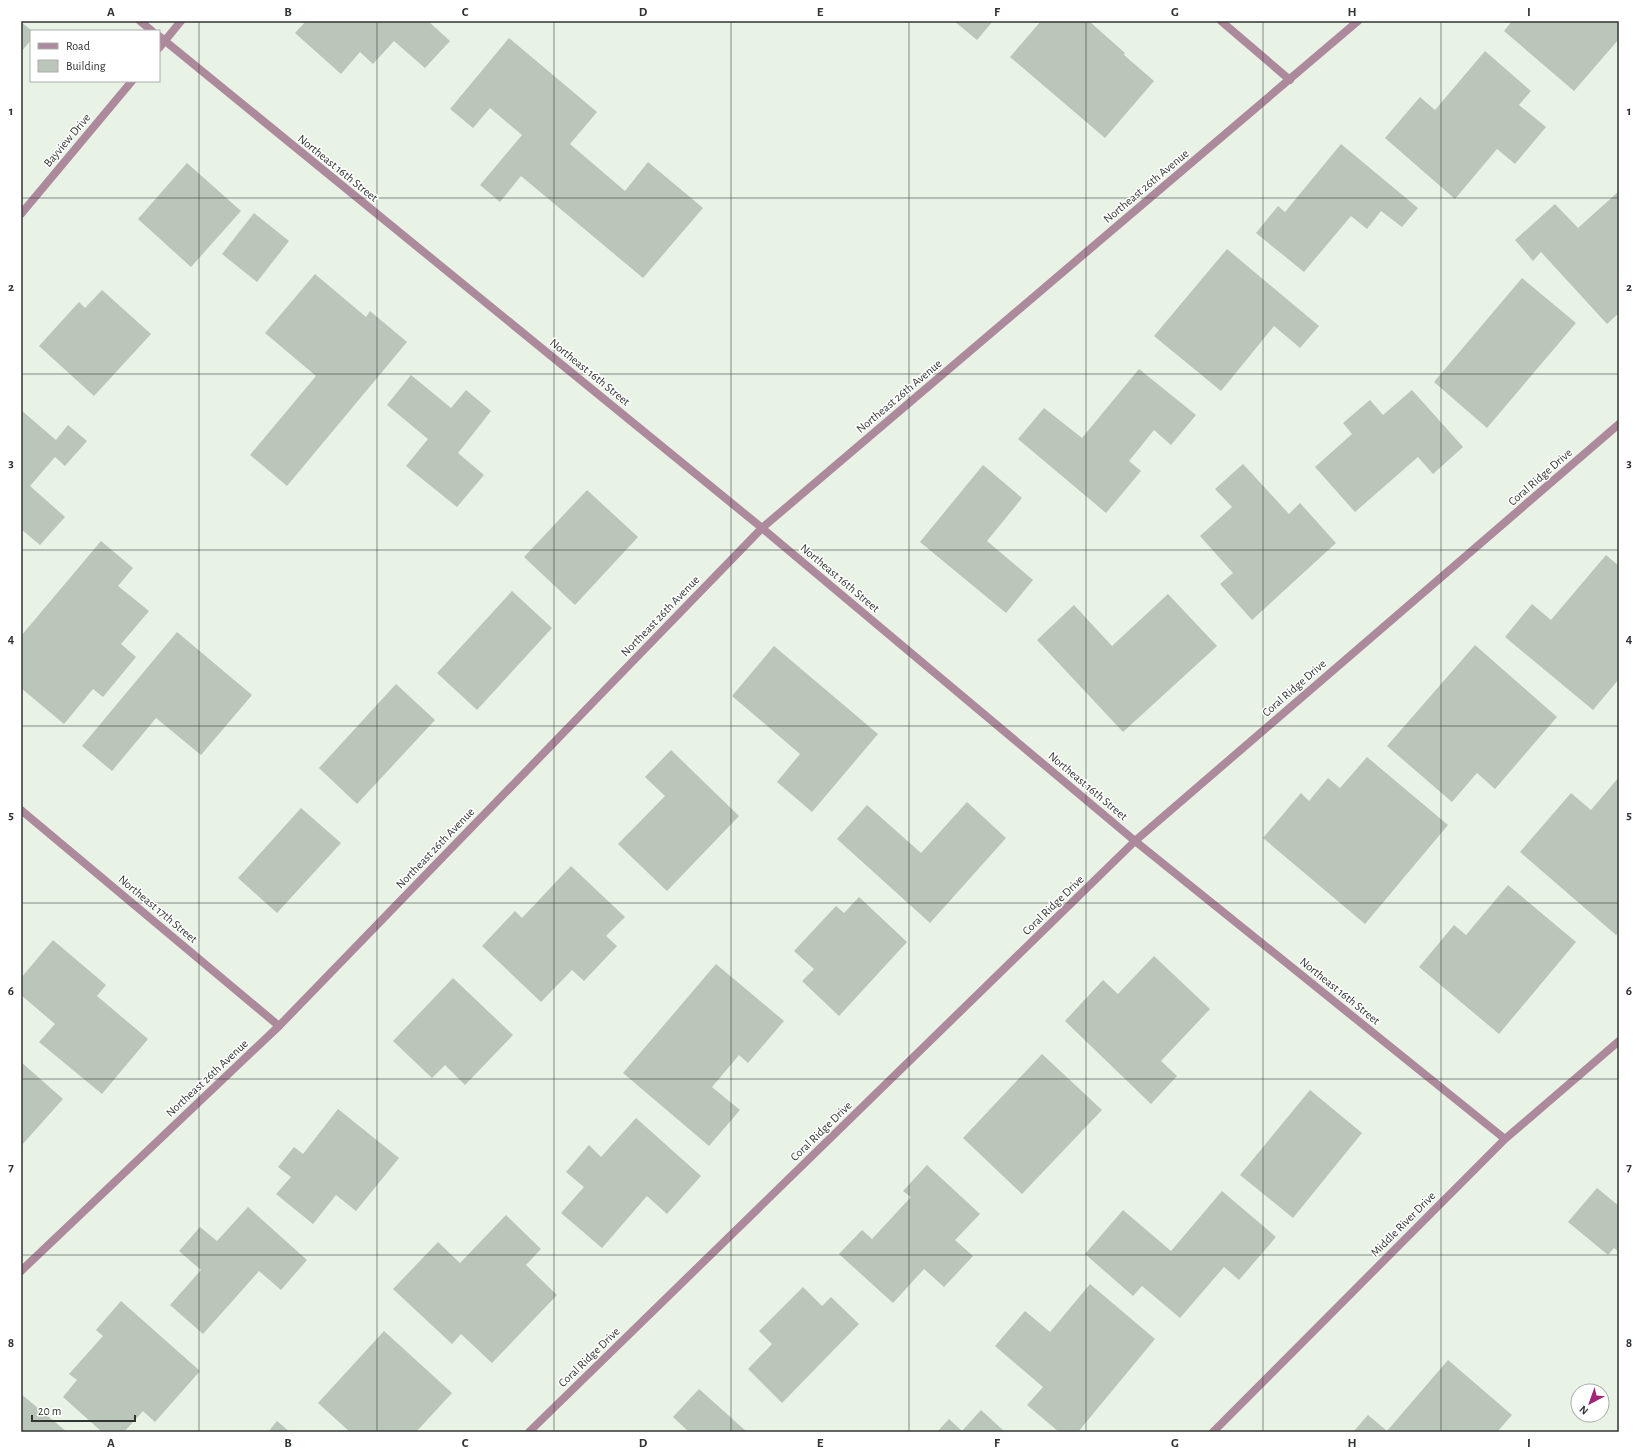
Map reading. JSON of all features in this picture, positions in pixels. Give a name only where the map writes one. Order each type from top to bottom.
[{"type":"street","points":[[140,21],[151,30]]},
{"type":"street","points":[[162,39],[181,21]]},
{"type":"street","points":[[1221,21],[1290,80]]},
{"type":"street","name":"Northeast 26th Avenue","points":[[21,1271],[279,1026],[762,528],[1358,21]]},
{"type":"street","name":"Northeast 16th Street","points":[[162,39],[762,528],[1136,841],[1505,1139]]},
{"type":"street","name":"Bayview Drive","points":[[21,214],[131,82]]},
{"type":"street","name":"Coral Ridge Drive","points":[[529,1432],[1136,841],[1619,424]]},
{"type":"street","name":"Northeast 17th Street","points":[[21,810],[279,1026]]},
{"type":"street","name":"Middle River Drive","points":[[1213,1432],[1505,1139],[1619,1041]]},
{"type":"building","points":[[306,21],[428,21],[450,41],[425,68],[394,41],[373,64],[360,52],[341,74],[295,33]]},
{"type":"building","points":[[954,21],[993,21],[977,40]]},
{"type":"building","points":[[1041,21],[1089,21],[1125,53],[1124,55],[1154,81],[1105,138],[1010,57]]},
{"type":"building","points":[[1512,21],[1619,21],[1619,39],[1574,91],[1504,31]]},
{"type":"building","points":[[21,22],[31,30],[30,41],[21,52]]},
{"type":"building","points":[[509,38],[597,112],[570,144],[625,191],[648,162],[703,208],[643,278],[521,176],[500,202],[480,185],[522,135],[490,108],[473,128],[450,109]]},
{"type":"building","points":[[1485,51],[1531,91],[1519,105],[1546,127],[1515,164],[1497,149],[1455,199],[1385,138],[1420,97],[1435,110]]},
{"type":"building","points":[[1341,144],[1418,208],[1402,227],[1381,211],[1367,229],[1351,216],[1304,272],[1256,233],[1278,206],[1285,212]]},
{"type":"building","points":[[187,163],[241,211],[191,267],[138,219]]},
{"type":"building","points":[[1619,191],[1619,276],[1617,278],[1619,280],[1619,313],[1607,324],[1541,252],[1533,261],[1515,240],[1555,204],[1578,228]]},
{"type":"building","points":[[254,213],[289,241],[257,282],[222,254]]},
{"type":"building","points":[[1227,249],[1319,326],[1300,348],[1274,326],[1221,391],[1154,336]]},
{"type":"building","points":[[315,274],[366,317],[370,311],[407,342],[287,486],[250,455],[316,376],[265,333]]},
{"type":"building","points":[[1522,278],[1576,323],[1487,428],[1434,382]]},
{"type":"building","points":[[102,290],[151,334],[94,396],[39,346],[79,302],[85,308]]},
{"type":"building","points":[[1139,369],[1196,415],[1171,445],[1154,430],[1129,461],[1141,471],[1106,513],[1018,439],[1044,408],[1082,438]]},
{"type":"building","points":[[411,375],[451,408],[466,390],[491,411],[458,453],[484,475],[457,507],[406,466],[428,439],[387,405]]},
{"type":"building","points":[[1412,390],[1463,447],[1433,474],[1418,457],[1355,512],[1315,467],[1352,434],[1343,423],[1370,400],[1383,415]]},
{"type":"building","points":[[21,410],[56,440],[68,425],[87,441],[65,466],[55,457],[30,486],[65,517],[40,545],[21,529]]},
{"type":"building","points":[[1243,464],[1289,514],[1300,503],[1336,543],[1252,620],[1220,584],[1233,573],[1200,536],[1232,507],[1215,489]]},
{"type":"building","points":[[983,465],[1022,498],[987,541],[1033,580],[1006,613],[920,542]]},
{"type":"building","points":[[587,490],[638,537],[575,605],[524,557]]},
{"type":"building","points":[[101,541],[133,568],[118,586],[149,611],[121,644],[136,657],[103,697],[93,689],[64,724],[21,688],[21,636]]},
{"type":"building","points":[[1606,555],[1619,566],[1619,679],[1593,710],[1505,637],[1532,604],[1551,620]]},
{"type":"building","points":[[512,591],[552,628],[477,710],[437,673]]},
{"type":"building","points":[[1168,594],[1217,646],[1123,732],[1037,640],[1074,605],[1112,646]]},
{"type":"building","points":[[177,632],[252,695],[201,755],[156,718],[112,771],[82,746]]},
{"type":"building","points":[[1475,645],[1557,717],[1495,789],[1477,773],[1452,802],[1387,746]]},
{"type":"building","points":[[774,646],[878,734],[812,812],[777,782],[800,754],[732,696]]},
{"type":"building","points":[[396,684],[435,720],[357,804],[319,768]]},
{"type":"building","points":[[671,750],[739,816],[667,891],[618,844],[665,796],[645,777]]},
{"type":"building","points":[[1367,757],[1448,825],[1365,924],[1263,838],[1301,793],[1309,801],[1328,778],[1340,788]]},
{"type":"building","points":[[1619,777],[1619,932],[1616,935],[1520,852],[1571,793],[1591,810]]},
{"type":"building","points":[[967,802],[1006,838],[930,923],[837,839],[867,805],[921,853]]},
{"type":"building","points":[[301,808],[341,843],[277,913],[238,878]]},
{"type":"building","points":[[571,866],[625,917],[606,936],[617,946],[584,981],[572,970],[541,1002],[482,946],[515,911],[522,918]]},
{"type":"building","points":[[1508,885],[1576,942],[1499,1034],[1419,967],[1454,925],[1466,935]]},
{"type":"building","points":[[859,897],[907,942],[839,1016],[802,981],[814,969],[794,951],[836,906],[844,913]]},
{"type":"building","points":[[53,940],[106,985],[97,996],[148,1039],[102,1094],[39,1042],[55,1024],[21,995],[21,978]]},
{"type":"building","points":[[1154,956],[1210,1009],[1161,1061],[1177,1076],[1151,1104],[1065,1021],[1103,980],[1118,994]]},
{"type":"building","points":[[716,964],[784,1021],[748,1063],[739,1055],[712,1087],[740,1110],[709,1146],[623,1073]]},
{"type":"building","points":[[453,978],[513,1035],[465,1085],[445,1065],[432,1078],[393,1041]]},
{"type":"building","points":[[1042,1054],[1102,1110],[1022,1194],[963,1138]]},
{"type":"building","points":[[21,1062],[63,1099],[21,1146]]},
{"type":"building","points":[[1310,1090],[1362,1133],[1293,1218],[1240,1175]]},
{"type":"building","points":[[338,1109],[399,1158],[356,1211],[336,1195],[313,1224],[276,1194],[291,1177],[278,1167],[294,1147],[303,1154]]},
{"type":"building","points":[[636,1118],[701,1176],[667,1214],[647,1196],[602,1248],[561,1213],[584,1187],[566,1172],[589,1145],[601,1157]]},
{"type":"building","points":[[927,1165],[980,1214],[955,1240],[973,1256],[944,1287],[924,1269],[893,1303],[839,1254],[862,1230],[872,1239],[911,1197],[903,1191]]},
{"type":"building","points":[[1597,1188],[1619,1206],[1619,1252],[1614,1248],[1608,1255],[1568,1222]]},
{"type":"building","points":[[1222,1191],[1276,1237],[1239,1280],[1224,1267],[1180,1318],[1142,1286],[1133,1296],[1085,1254],[1123,1210],[1171,1251]]},
{"type":"building","points":[[248,1207],[307,1260],[281,1290],[259,1271],[203,1334],[170,1305],[201,1270],[179,1251],[200,1227],[217,1241]]},
{"type":"building","points":[[506,1215],[541,1249],[526,1265],[557,1295],[492,1363],[461,1334],[452,1344],[393,1289],[438,1242],[460,1263]]},
{"type":"building","points":[[1090,1284],[1155,1339],[1078,1432],[1059,1432],[1027,1405],[1043,1387],[995,1346],[1025,1311],[1050,1332]]},
{"type":"building","points":[[803,1287],[822,1306],[831,1297],[859,1324],[782,1403],[748,1369],[772,1344],[759,1331]]},
{"type":"building","points":[[121,1301],[200,1371],[155,1422],[143,1411],[124,1432],[102,1432],[63,1397],[77,1380],[69,1374],[103,1336],[96,1330]]},
{"type":"building","points":[[384,1331],[452,1393],[416,1432],[350,1432],[318,1403]]},
{"type":"building","points":[[1448,1360],[1512,1415],[1497,1432],[1353,1432],[1368,1415],[1387,1431]]},
{"type":"building","points":[[699,1389],[747,1432],[689,1432],[673,1417]]},
{"type":"building","points":[[21,1394],[67,1432],[21,1432]]},
{"type":"building","points":[[981,1410],[1005,1432],[937,1432],[949,1419],[962,1431]]},
{"type":"building","points":[[277,1421],[290,1432],[268,1432]]}]
